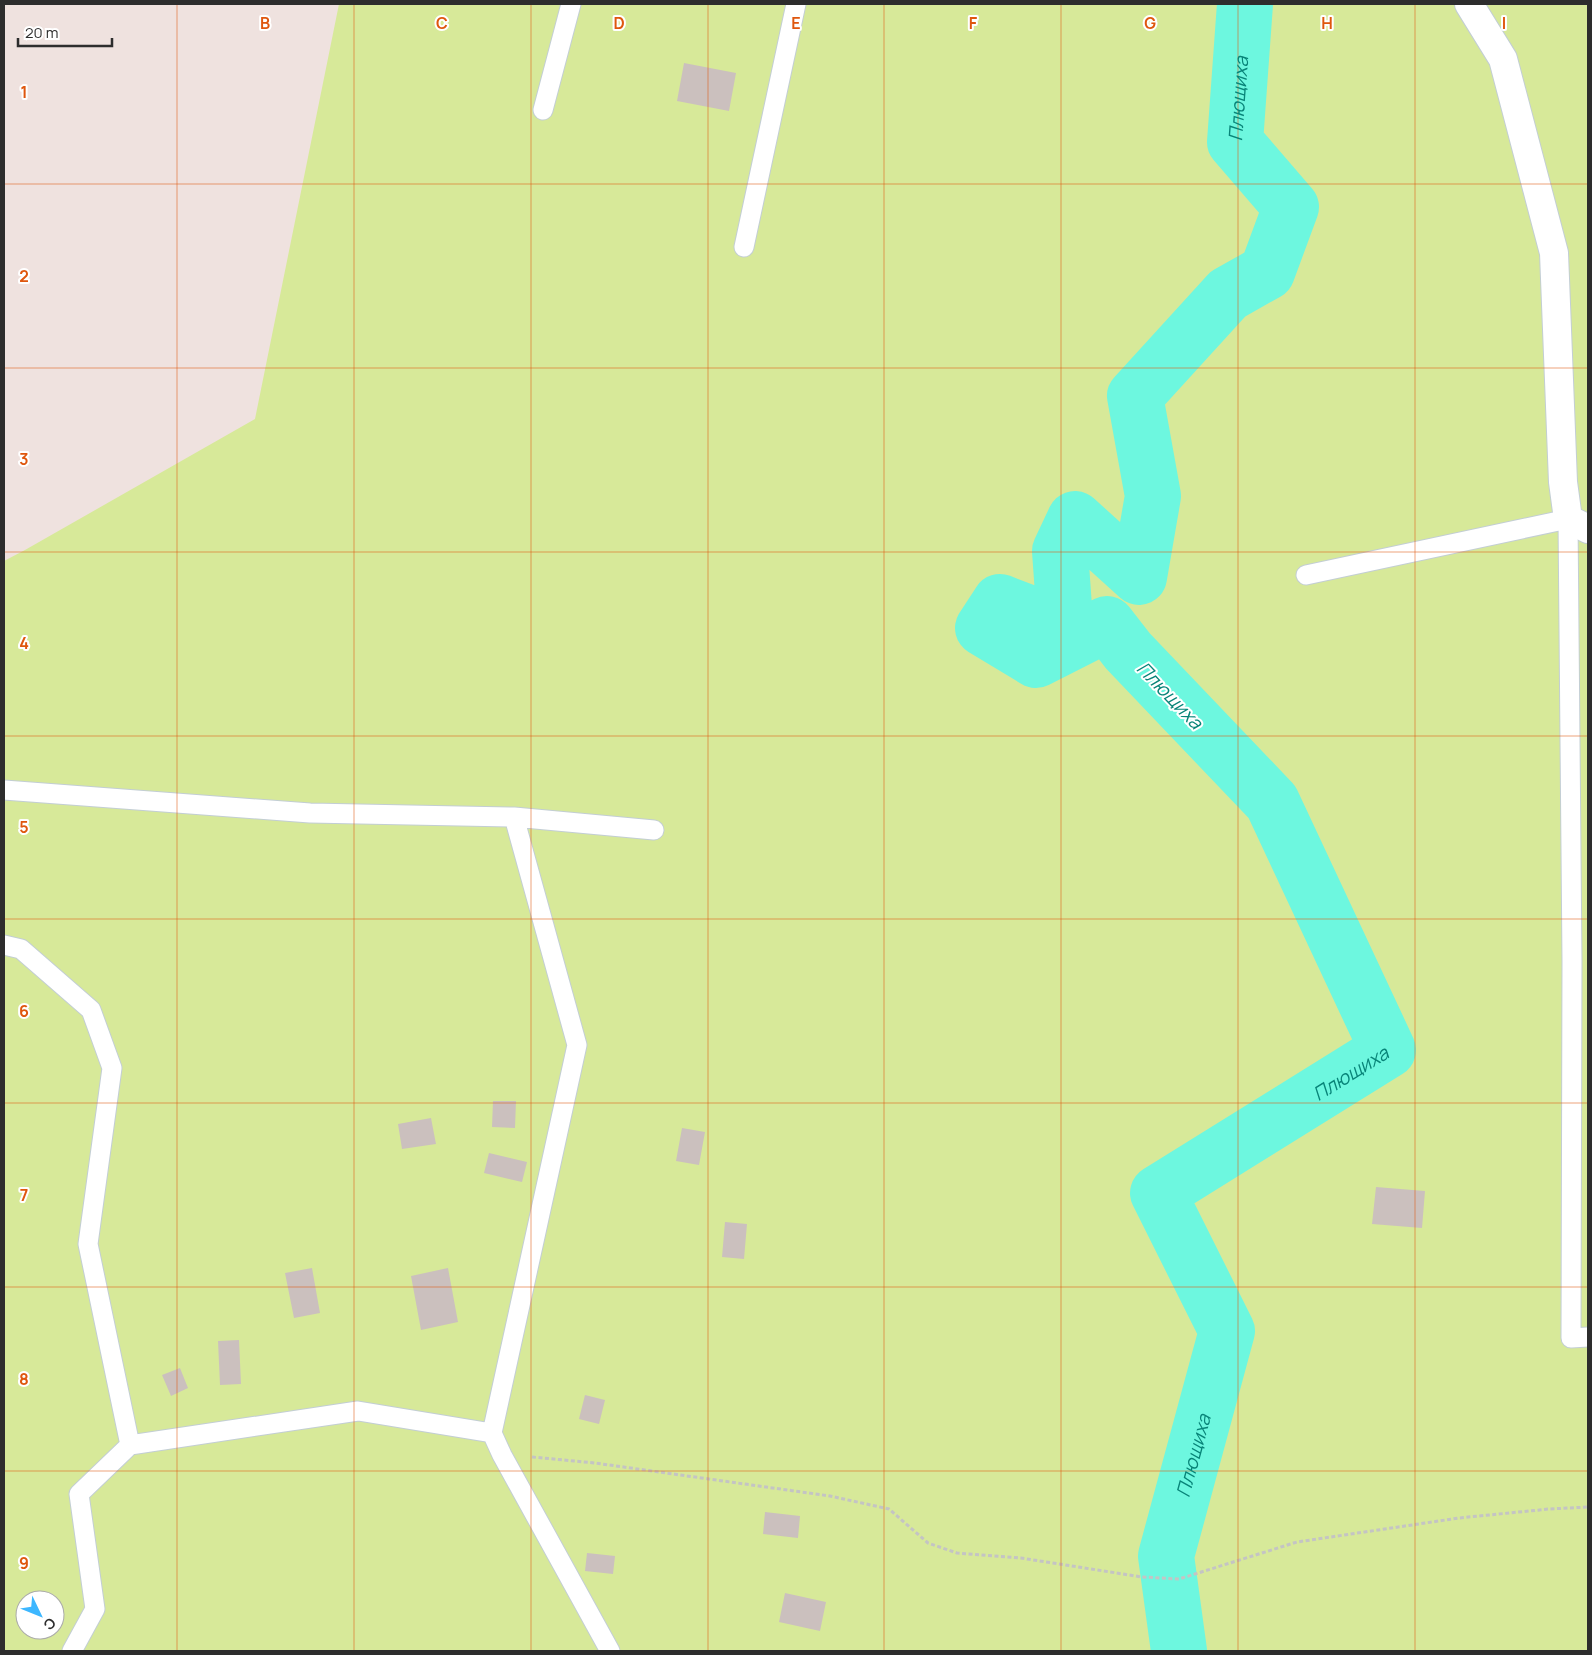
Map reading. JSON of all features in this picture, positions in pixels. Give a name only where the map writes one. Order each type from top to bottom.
[{"type":"street","points":[[1469,4],[1503,59],[1554,253],[1564,482],[1578,524]]},
{"type":"lane","points":[[543,110],[571,4]]},
{"type":"lane","points":[[744,247],[796,4]]},
{"type":"lane","points":[[1306,575],[1578,524],[1572,961],[1571,1338],[1588,1337]]},
{"type":"lane","points":[[4,790],[310,813],[514,817],[654,830]]},
{"type":"lane","points":[[514,817],[577,1045],[492,1434],[610,1651]]},
{"type":"lane","points":[[4,945],[21,949],[91,1010],[112,1068],[88,1244],[130,1445]]},
{"type":"lane","points":[[72,1651],[95,1609],[79,1494],[130,1445],[358,1411],[492,1434]]},
{"type":"path","points":[[502,1455],[595,1463],[830,1496],[889,1509],[928,1544],[957,1553],[1021,1558],[1142,1577],[1179,1579],[1296,1542],[1459,1518],[1549,1508],[1588,1507]]},
{"type":"green space","points":[[339,4],[1588,4],[1588,1651],[4,1651],[4,561],[255,419]]},
{"type":"building","points":[[684,63],[736,73],[729,111],[677,101]]},
{"type":"building","points":[[493,1101],[516,1101],[515,1128],[492,1127]]},
{"type":"building","points":[[431,1118],[436,1144],[402,1149],[398,1124]]},
{"type":"building","points":[[682,1128],[705,1132],[699,1165],[676,1161]]},
{"type":"building","points":[[489,1153],[527,1162],[522,1182],[484,1173]]},
{"type":"building","points":[[1376,1187],[1425,1191],[1422,1228],[1372,1224]]},
{"type":"building","points":[[725,1222],[747,1224],[744,1259],[722,1257]]},
{"type":"building","points":[[312,1268],[320,1313],[294,1318],[285,1273]]},
{"type":"building","points":[[448,1268],[458,1322],[421,1330],[411,1276]]},
{"type":"building","points":[[239,1340],[241,1384],[220,1385],[218,1341]]},
{"type":"building","points":[[180,1368],[188,1388],[171,1396],[162,1375]]},
{"type":"building","points":[[585,1395],[605,1400],[599,1424],[579,1419]]},
{"type":"building","points":[[765,1512],[800,1516],[798,1538],[763,1534]]},
{"type":"building","points":[[587,1553],[615,1556],[613,1574],[585,1571]]},
{"type":"building","points":[[785,1593],[826,1602],[820,1631],[779,1622]]},
{"type":"waterway","name":"Плющиха","points":[[1179,1651],[1166,1556],[1227,1331],[1158,1193],[1388,1050],[1272,802],[1128,651],[1107,624],[1036,660],[983,628],[1000,602],[1039,617],[1064,607],[1060,551],[1075,519],[1139,577],[1153,496],[1135,396],[1228,294],[1267,272],[1291,207],[1235,142],[1245,4]]}]
